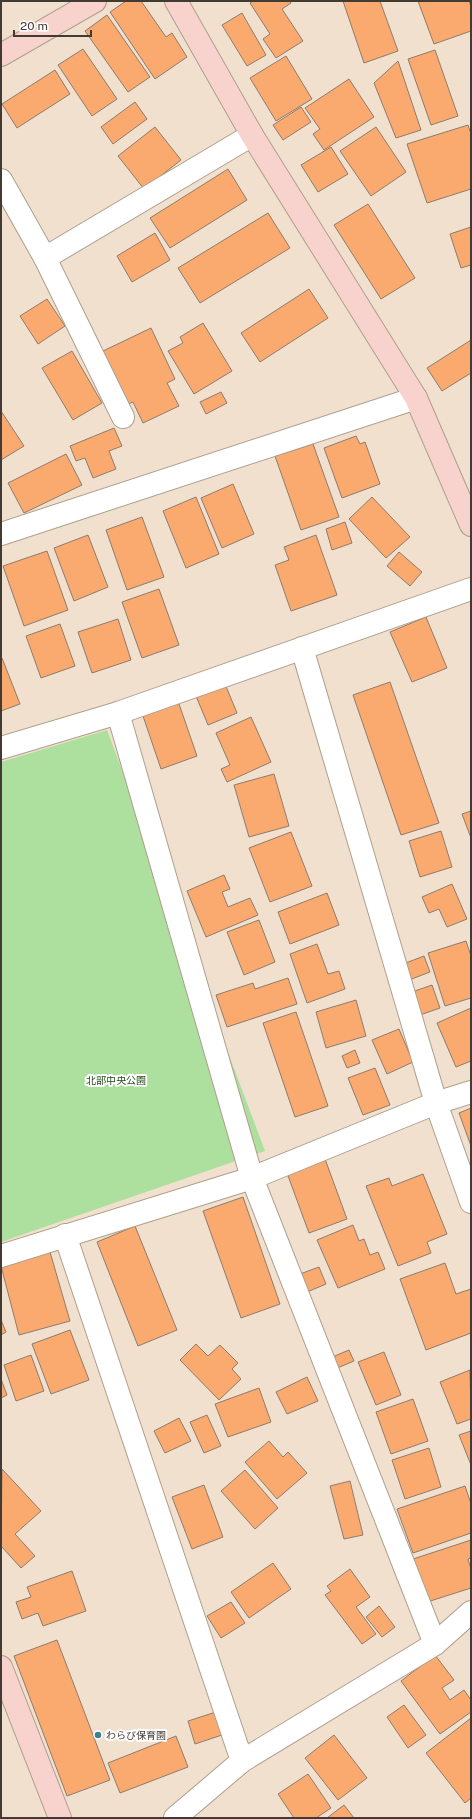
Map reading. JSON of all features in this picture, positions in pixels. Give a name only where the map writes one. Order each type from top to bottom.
[{"type":"street","points":[[1,55],[95,1]]},
{"type":"street","points":[[176,1],[252,135],[416,398],[471,525]]},
{"type":"street","points":[[45,258],[252,135]]},
{"type":"street","points":[[1,180],[45,258],[123,417]]},
{"type":"street","points":[[1,534],[416,398]]},
{"type":"street","points":[[1,748],[118,713],[471,589]]},
{"type":"street","points":[[302,648],[436,1103],[471,1202]]},
{"type":"street","points":[[118,713],[252,1178],[435,1644]]},
{"type":"street","points":[[1,1256],[252,1178],[436,1103],[471,1092]]},
{"type":"street","points":[[65,1235],[242,1761]]},
{"type":"street","points":[[176,1818],[242,1761],[435,1644],[471,1612]]},
{"type":"street","points":[[1,1667],[60,1818]]},
{"type":"green space","name":"北部中央公園","points":[[107,730],[265,1151],[1,1242],[1,762]]},
{"type":"building","points":[[126,1],[141,1],[166,37],[172,33],[187,57],[155,79],[110,12]]},
{"type":"building","points":[[253,1],[290,1],[291,3],[282,9],[303,41],[276,58],[263,39],[270,34],[250,3]]},
{"type":"building","points":[[343,1],[380,1],[398,51],[364,63]]},
{"type":"building","points":[[418,1],[469,1],[471,6],[471,31],[434,44]]},
{"type":"building","points":[[242,13],[266,55],[247,66],[222,25]]},
{"type":"building","points":[[107,15],[150,77],[128,92],[85,31]]},
{"type":"building","points":[[83,49],[117,99],[92,116],[58,65]]},
{"type":"building","points":[[435,50],[458,116],[431,125],[408,59]]},
{"type":"building","points":[[286,56],[312,99],[276,121],[250,78]]},
{"type":"building","points":[[398,61],[421,130],[396,138],[374,83]]},
{"type":"building","points":[[55,70],[70,94],[17,128],[2,104]]},
{"type":"building","points":[[349,79],[374,117],[324,150],[313,134],[320,129],[305,108]]},
{"type":"building","points":[[135,102],[147,119],[113,144],[101,127]]},
{"type":"building","points":[[301,107],[311,122],[283,140],[273,125]]},
{"type":"building","points":[[468,125],[471,134],[471,189],[427,203],[407,144]]},
{"type":"building","points":[[155,127],[181,160],[144,189],[118,156]]},
{"type":"building","points":[[376,127],[406,172],[371,196],[340,151]]},
{"type":"building","points":[[331,147],[348,174],[318,192],[301,165]]},
{"type":"building","points":[[228,169],[247,200],[170,248],[150,218]]},
{"type":"building","points":[[368,204],[415,278],[381,299],[334,225]]},
{"type":"building","points":[[268,213],[290,248],[200,303],[178,268]]},
{"type":"building","points":[[471,227],[471,265],[461,268],[450,234]]},
{"type":"building","points":[[155,233],[170,260],[132,282],[117,256]]},
{"type":"building","points":[[309,289],[328,318],[260,362],[241,333]]},
{"type":"building","points":[[47,299],[65,326],[38,344],[20,316]]},
{"type":"building","points":[[203,323],[232,371],[194,394],[168,351],[183,343],[180,337]]},
{"type":"building","points":[[151,328],[175,379],[167,383],[179,406],[143,423],[133,402],[126,405],[101,352]]},
{"type":"building","points":[[471,340],[471,373],[442,391],[427,368]]},
{"type":"building","points":[[72,351],[102,403],[73,420],[42,368]]},
{"type":"building","points":[[221,392],[227,403],[206,414],[200,402]]},
{"type":"building","points":[[1,411],[24,446],[1,460]]},
{"type":"building","points":[[114,428],[122,446],[109,451],[116,469],[93,478],[85,458],[76,461],[70,446]]},
{"type":"building","points":[[356,436],[360,444],[365,442],[380,484],[342,498],[324,448]]},
{"type":"building","points":[[313,444],[339,517],[301,530],[275,456]]},
{"type":"building","points":[[66,454],[82,485],[24,513],[8,483]]},
{"type":"building","points":[[233,484],[254,534],[222,548],[201,498]]},
{"type":"building","points":[[196,497],[219,554],[186,568],[163,511]]},
{"type":"building","points":[[372,497],[410,537],[386,558],[349,519]]},
{"type":"building","points":[[142,517],[164,577],[127,590],[106,530]]},
{"type":"building","points":[[345,522],[352,543],[332,550],[326,529]]},
{"type":"building","points":[[88,535],[108,587],[74,601],[54,548]]},
{"type":"building","points":[[316,535],[337,595],[291,611],[275,565],[289,560],[284,547]]},
{"type":"building","points":[[47,551],[68,610],[24,626],[3,566]]},
{"type":"building","points":[[399,552],[422,572],[410,586],[387,566]]},
{"type":"building","points":[[159,589],[179,645],[142,658],[122,602]]},
{"type":"building","points":[[426,617],[447,668],[412,682],[390,632]]},
{"type":"building","points":[[118,619],[131,660],[92,673],[78,632]]},
{"type":"building","points":[[60,624],[75,666],[41,678],[26,636]]},
{"type":"building","points":[[1,658],[20,704],[1,711]]},
{"type":"building","points":[[390,682],[439,823],[401,835],[353,695]]},
{"type":"building","points":[[225,684],[237,713],[208,725],[196,696]]},
{"type":"building","points":[[178,701],[197,756],[161,769],[142,713]]},
{"type":"building","points":[[251,717],[271,762],[227,782],[221,769],[230,765],[216,733]]},
{"type":"building","points":[[274,774],[289,826],[249,837],[234,785]]},
{"type":"building","points":[[471,811],[471,838],[462,814]]},
{"type":"building","points":[[441,831],[452,867],[420,877],[409,841]]},
{"type":"building","points":[[291,832],[312,886],[270,902],[249,848]]},
{"type":"building","points":[[224,875],[230,889],[222,892],[228,907],[250,898],[258,915],[206,937],[187,891]]},
{"type":"building","points":[[452,884],[467,919],[447,927],[439,909],[429,913],[422,897]]},
{"type":"building","points":[[327,893],[339,925],[290,944],[278,912]]},
{"type":"building","points":[[259,920],[275,962],[244,975],[227,932]]},
{"type":"building","points":[[466,941],[471,956],[471,998],[445,1006],[428,953]]},
{"type":"building","points":[[317,944],[328,974],[339,971],[345,989],[307,1003],[290,954]]},
{"type":"building","points":[[424,956],[430,972],[409,980],[403,964]]},
{"type":"building","points":[[288,978],[297,1004],[227,1027],[216,995],[253,983],[255,989]]},
{"type":"building","points":[[432,985],[440,1008],[420,1015],[412,992]]},
{"type":"building","points":[[356,1000],[366,1036],[326,1048],[316,1012]]},
{"type":"building","points":[[471,1008],[471,1061],[456,1067],[437,1023]]},
{"type":"building","points":[[296,1012],[328,1106],[295,1117],[263,1023]]},
{"type":"building","points":[[399,1029],[413,1062],[387,1074],[372,1040]]},
{"type":"building","points":[[355,1050],[360,1063],[347,1068],[342,1056]]},
{"type":"building","points":[[375,1068],[390,1105],[363,1115],[348,1078]]},
{"type":"building","points":[[471,1108],[471,1146],[459,1113]]},
{"type":"building","points":[[325,1159],[347,1219],[309,1233],[287,1173]]},
{"type":"building","points":[[423,1174],[447,1234],[427,1242],[431,1253],[398,1266],[366,1186],[389,1178],[392,1186]]},
{"type":"building","points":[[243,1197],[280,1304],[241,1318],[203,1211]]},
{"type":"building","points":[[353,1225],[359,1241],[364,1239],[370,1255],[378,1252],[385,1269],[338,1288],[317,1240]]},
{"type":"building","points":[[135,1226],[177,1330],[138,1346],[97,1242]]},
{"type":"building","points":[[50,1252],[70,1321],[19,1335],[1,1266]]},
{"type":"building","points":[[445,1263],[456,1294],[471,1289],[471,1333],[426,1350],[400,1279]]},
{"type":"building","points":[[319,1267],[326,1284],[307,1292],[300,1274]]},
{"type":"building","points":[[1,1320],[6,1332],[1,1335]]},
{"type":"building","points":[[70,1330],[89,1380],[51,1394],[32,1344]]},
{"type":"building","points":[[196,1344],[208,1356],[220,1345],[238,1363],[232,1369],[241,1379],[219,1400],[180,1360]]},
{"type":"building","points":[[349,1350],[354,1361],[335,1369],[330,1358]]},
{"type":"building","points":[[384,1352],[401,1395],[376,1405],[358,1362]]},
{"type":"building","points":[[31,1355],[44,1391],[16,1401],[4,1365]]},
{"type":"building","points":[[470,1370],[471,1419],[457,1424],[440,1382]]},
{"type":"building","points":[[307,1377],[318,1401],[287,1414],[276,1392]]},
{"type":"building","points":[[1,1379],[7,1395],[1,1398]]},
{"type":"building","points":[[259,1388],[271,1422],[228,1437],[215,1404]]},
{"type":"building","points":[[413,1399],[428,1441],[391,1454],[376,1412]]},
{"type":"building","points":[[207,1415],[221,1446],[204,1453],[190,1422]]},
{"type":"building","points":[[179,1418],[191,1441],[165,1453],[154,1431]]},
{"type":"building","points":[[471,1431],[471,1465],[459,1435]]},
{"type":"building","points":[[269,1441],[283,1457],[288,1452],[307,1473],[277,1499],[245,1462]]},
{"type":"building","points":[[429,1448],[441,1487],[405,1499],[392,1460]]},
{"type":"building","points":[[2,1469],[41,1511],[15,1534],[35,1556],[21,1568],[1,1546]]},
{"type":"building","points":[[245,1470],[278,1508],[255,1529],[221,1491]]},
{"type":"building","points":[[350,1481],[363,1535],[344,1539],[330,1486]]},
{"type":"building","points":[[204,1485],[223,1537],[192,1549],[172,1497]]},
{"type":"building","points":[[465,1486],[471,1504],[471,1533],[413,1553],[397,1509]]},
{"type":"building","points":[[471,1540],[471,1558],[468,1559],[471,1569],[471,1588],[421,1604],[407,1561]]},
{"type":"building","points":[[273,1563],[291,1589],[249,1618],[231,1592]]},
{"type":"building","points":[[350,1569],[370,1597],[356,1607],[376,1634],[362,1644],[325,1595],[331,1591],[327,1586]]},
{"type":"building","points":[[72,1571],[86,1611],[43,1626],[38,1613],[22,1619],[16,1602],[31,1597],[27,1587]]},
{"type":"building","points":[[231,1602],[245,1623],[221,1638],[207,1616]]},
{"type":"building","points":[[379,1606],[395,1627],[382,1637],[366,1617]]},
{"type":"building","points":[[57,1640],[110,1780],[67,1796],[14,1656]]},
{"type":"building","points":[[435,1655],[454,1680],[442,1688],[450,1700],[464,1690],[471,1700],[471,1712],[440,1734],[401,1681]]},
{"type":"building","points":[[404,1705],[426,1735],[408,1748],[387,1717]]},
{"type":"building","points":[[216,1712],[222,1735],[195,1744],[188,1721]]},
{"type":"building","points":[[471,1718],[471,1798],[465,1803],[426,1753]]},
{"type":"building","points":[[334,1735],[367,1778],[338,1800],[305,1758]]},
{"type":"building","points":[[176,1736],[188,1767],[120,1793],[108,1763]]},
{"type":"building","points":[[308,1774],[331,1808],[316,1818],[294,1818],[278,1794]]},
{"type":"building","points":[[344,1805],[354,1818],[327,1818]]},
{"type":"place","name":"わらび保育園","points":[[98,1735]]}]
